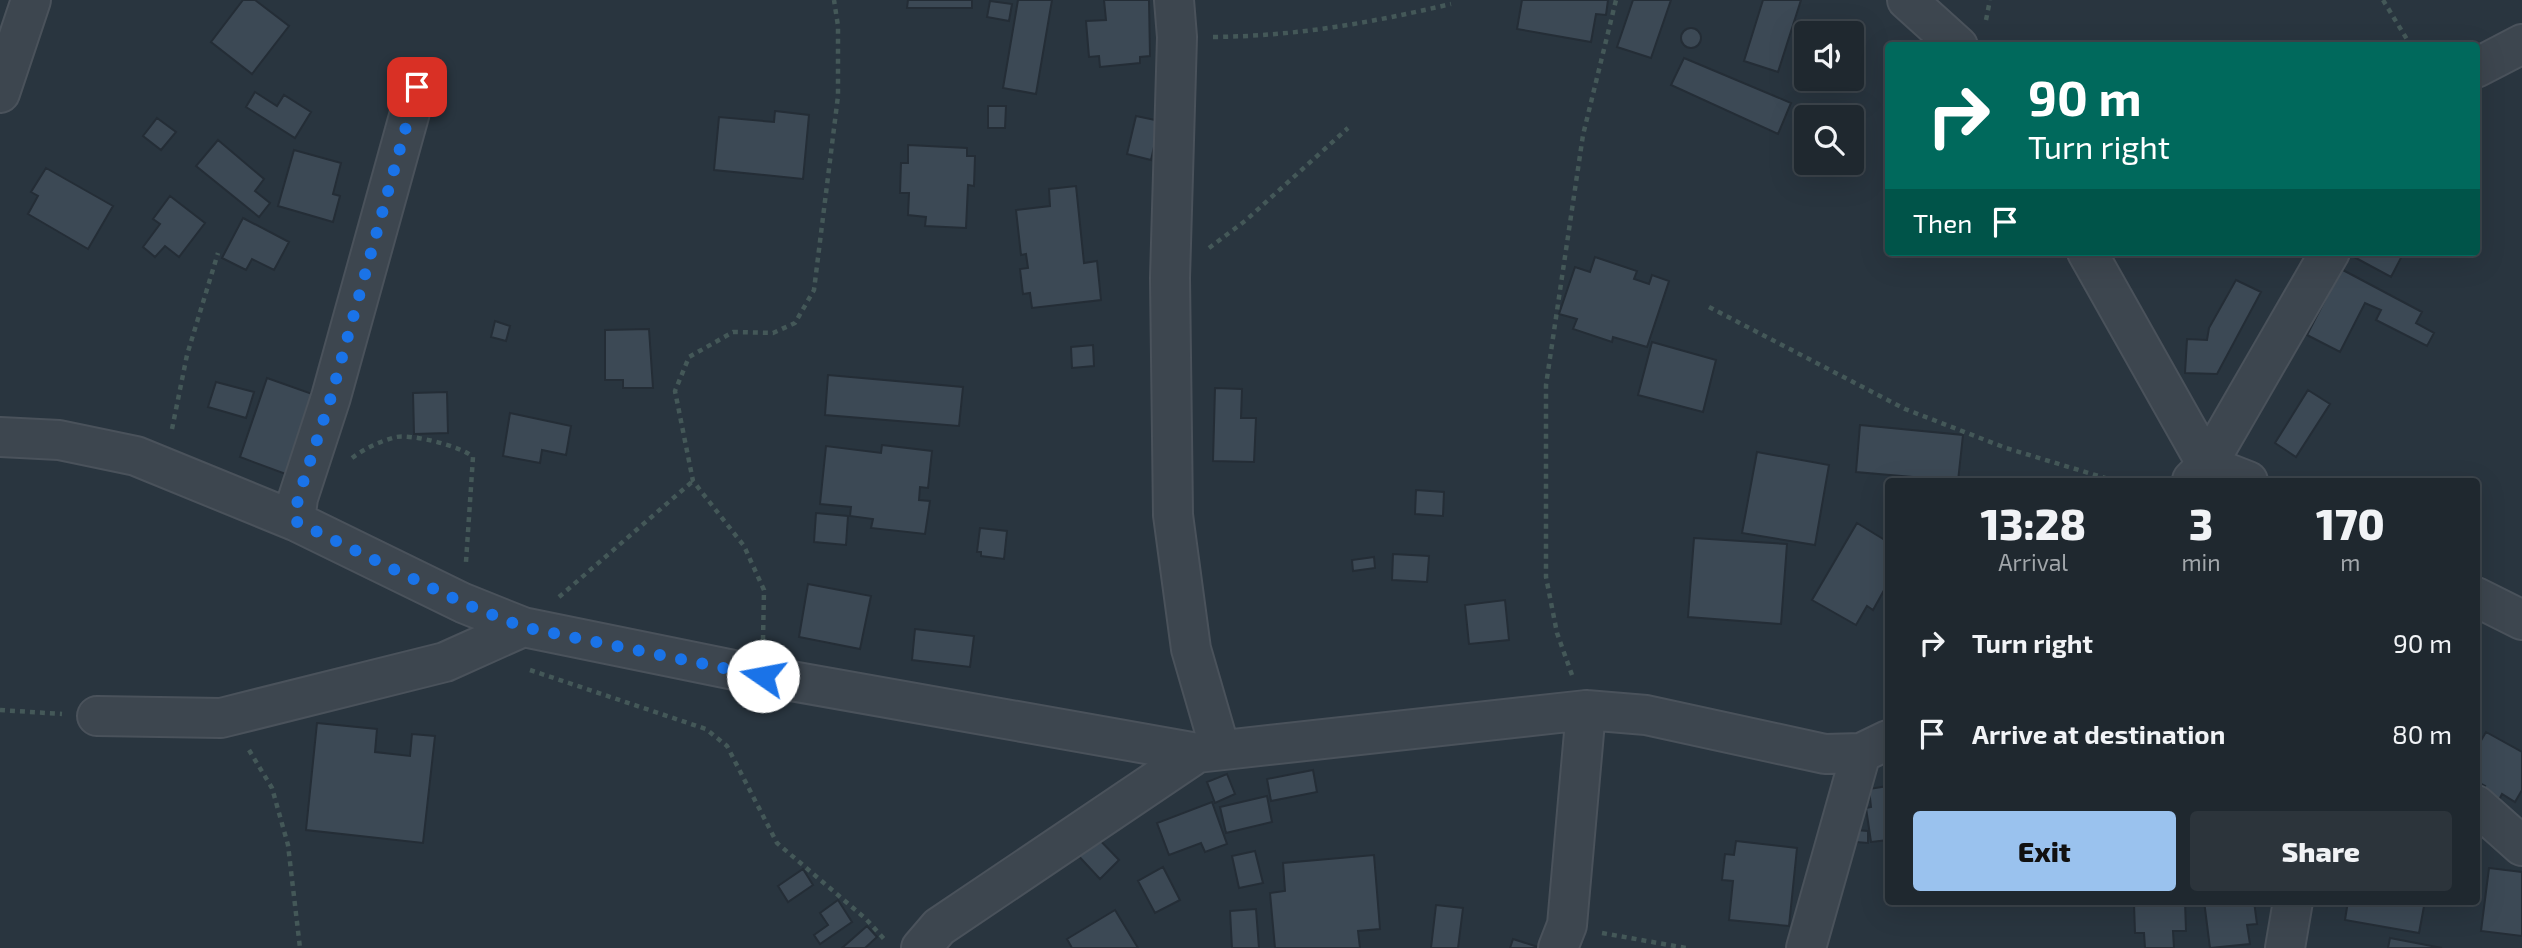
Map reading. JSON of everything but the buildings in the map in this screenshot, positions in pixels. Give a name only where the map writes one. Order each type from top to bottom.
[{"type":"street","points":[[0,93],[31,0]]},
{"type":"street","points":[[1907,0],[1954,42]]},
{"type":"street","points":[[1175,19],[1170,278],[1173,515],[1208,751]]},
{"type":"street","points":[[2480,66],[2522,44]]},
{"type":"street","points":[[296,510],[331,397],[417,87]]},
{"type":"street","points":[[2089,256],[2199,473]]},
{"type":"street","points":[[2199,473],[2328,256]]},
{"type":"street","points":[[0,437],[59,440],[136,456],[164,468],[296,510],[463,603],[523,627],[763,676],[1208,751],[1586,710],[1646,715],[1825,754],[1875,747],[1806,948]]},
{"type":"street","points":[[2199,473],[2230,478]]},
{"type":"street","points":[[2480,599],[2522,620]]},
{"type":"street","points":[[97,716],[221,718],[445,662],[523,627]]},
{"type":"street","points":[[1562,936],[1586,710]]},
{"type":"street","points":[[921,948],[939,927],[1208,751]]},
{"type":"street","points":[[2480,809],[2522,846]]},
{"type":"street","points":[[2285,948],[2292,905]]},
{"type":"path","points":[[763,676],[764,590],[744,546],[693,481],[675,391],[689,357],[733,332],[773,333],[795,323],[814,290],[838,96],[838,26],[834,0]]},
{"type":"path","points":[[1586,710],[1557,633],[1546,577],[1546,384],[1583,135],[1616,0]]},
{"type":"path","points":[[2382,0],[2408,42]]},
{"type":"path","points":[[1175,19],[1255,36],[1360,25],[1451,4]]},
{"type":"path","points":[[1170,278],[1245,221],[1348,128]]},
{"type":"path","points":[[164,468],[187,355],[218,253]]},
{"type":"path","points":[[1709,307],[1905,409],[2006,447],[2105,478]]},
{"type":"path","points":[[296,510],[363,450],[398,436],[463,448],[473,457],[463,603]]},
{"type":"path","points":[[523,627],[693,481]]},
{"type":"path","points":[[474,651],[706,729],[727,747],[777,844],[866,919],[893,948]]},
{"type":"path","points":[[0,710],[97,716]]},
{"type":"path","points":[[221,718],[249,749],[272,789],[288,845],[300,948]]},
{"type":"path","points":[[1562,936],[1623,939],[1686,948]]},
{"type":"route","points":[[417,87],[331,397],[298,498],[295,521],[463,603],[523,627],[763,676]]}]
